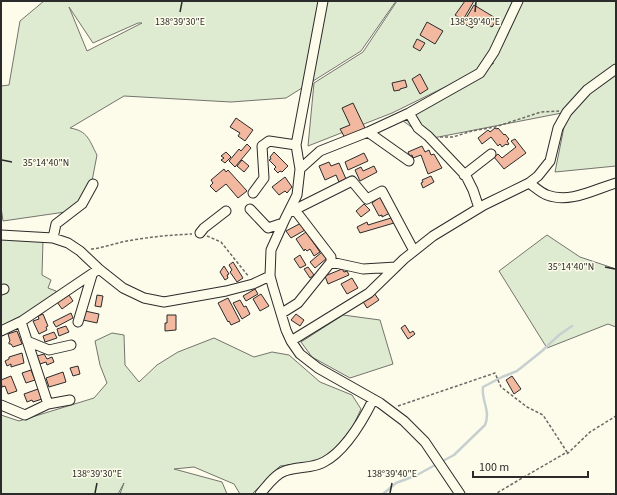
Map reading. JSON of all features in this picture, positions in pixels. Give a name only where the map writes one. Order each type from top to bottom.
[{"type":"street","points":[[323,1],[296,145],[300,169],[297,195],[272,250],[270,276],[286,330],[291,342],[300,354],[307,360],[389,409],[415,430],[437,459],[460,494]]},
{"type":"street","points":[[300,169],[320,151],[368,132],[409,113],[480,74],[494,52],[518,1]]},
{"type":"street","points":[[291,342],[368,293],[414,251],[433,236],[479,208],[529,183],[538,176],[550,161],[558,128],[567,112],[587,90],[616,69]]},
{"type":"street","points":[[409,113],[418,128],[428,136],[464,175],[473,190],[479,208]]},
{"type":"street","points":[[368,132],[409,162]]},
{"type":"street","points":[[253,193],[264,178],[262,146],[269,141],[296,145]]},
{"type":"street","points":[[464,175],[491,154]]},
{"type":"street","points":[[291,211],[352,181],[367,199],[382,191],[414,251]]},
{"type":"street","points":[[529,183],[547,196],[563,198],[585,194],[616,183]]},
{"type":"street","points":[[53,238],[56,224],[82,204],[93,184]]},
{"type":"street","points":[[250,209],[268,228],[283,223]]},
{"type":"street","points":[[200,233],[204,228],[226,211]]},
{"type":"street","points":[[282,313],[298,303],[331,262],[331,257],[291,211]]},
{"type":"street","points":[[1,235],[53,238],[68,243],[80,251],[96,272],[123,288],[144,298],[164,302],[226,291],[253,284],[270,276]]},
{"type":"street","points":[[331,262],[363,269],[396,267]]},
{"type":"street","points":[[78,322],[96,272]]},
{"type":"street","points":[[1,331],[20,322],[96,272]]},
{"type":"street","points":[[20,322],[48,404]]},
{"type":"street","points":[[27,341],[49,350],[72,345]]},
{"type":"street","points":[[1,405],[25,415],[48,404],[70,400]]},
{"type":"street","points":[[260,494],[276,477],[284,471],[316,465],[324,462],[335,454],[358,427],[373,400]]},
{"type":"path","points":[[428,136],[453,137],[472,131],[495,127],[540,112],[567,112]]},
{"type":"path","points":[[80,251],[103,248],[125,241],[166,235],[200,233],[221,242],[253,284]]},
{"type":"path","points":[[389,409],[495,373],[502,387],[527,407],[543,415],[567,452],[495,494]]},
{"type":"path","points":[[567,454],[590,432],[616,416]]},
{"type":"green space","points":[[44,1],[396,1],[361,51],[286,98],[231,102],[124,96],[70,128],[81,131],[87,137],[97,155],[92,181],[72,211],[3,221],[1,207],[1,86],[9,85],[20,21]],"holes":[[[69,7],[93,43],[138,23],[142,23],[87,51]]]},
{"type":"green space","points":[[397,1],[616,1],[616,166],[555,172],[567,112],[428,139],[399,118],[480,73],[494,63],[392,113],[308,146],[314,83],[363,52]]},
{"type":"green space","points":[[547,235],[580,257],[616,269],[616,327],[608,324],[547,348],[499,271]]},
{"type":"green space","points":[[1,239],[43,240],[42,275],[51,280],[48,288],[56,291],[57,294],[26,319],[1,328]]},
{"type":"green space","points":[[343,315],[380,320],[393,364],[350,378],[312,357],[301,342]]},
{"type":"green space","points":[[112,333],[124,335],[125,365],[139,382],[157,365],[178,352],[214,338],[254,357],[272,352],[289,355],[320,382],[352,395],[361,409],[353,426],[333,452],[318,461],[280,466],[252,494],[240,494],[234,484],[194,467],[174,469],[222,482],[227,494],[120,494],[124,483],[118,494],[1,494],[1,415],[19,421],[94,398],[107,383],[100,365],[95,341]]},
{"type":"building","points":[[465,1],[474,1],[463,20],[455,15]]},
{"type":"building","points":[[474,5],[497,19],[492,27],[478,19],[472,28],[463,23]]},
{"type":"building","points":[[427,22],[443,31],[435,44],[420,35]]},
{"type":"building","points":[[417,39],[425,43],[420,51],[413,47]]},
{"type":"building","points":[[420,74],[428,89],[420,94],[412,79]]},
{"type":"building","points":[[405,80],[407,87],[394,91],[392,83]]},
{"type":"building","points":[[353,103],[365,128],[345,138],[340,129],[350,125],[342,108]]},
{"type":"building","points":[[236,118],[253,130],[245,141],[238,136],[240,133],[230,127]]},
{"type":"building","points":[[495,128],[498,128],[504,135],[505,134],[509,139],[507,141],[509,144],[502,147],[500,144],[498,146],[491,137],[482,144],[478,138],[488,130],[490,132]]},
{"type":"building","points":[[515,139],[526,153],[504,169],[494,157],[498,154],[502,158],[516,147],[511,141]]},
{"type":"building","points":[[247,144],[251,148],[235,167],[229,161],[239,149],[241,151]]},
{"type":"building","points":[[422,146],[425,152],[429,150],[431,155],[434,154],[442,168],[428,174],[421,155],[413,158],[412,155],[410,156],[408,152]]},
{"type":"building","points":[[226,152],[231,157],[225,163],[221,160],[224,158],[221,156]]},
{"type":"building","points":[[274,152],[288,166],[282,172],[280,171],[278,173],[274,169],[276,167],[269,160]]},
{"type":"building","points":[[364,153],[368,161],[348,170],[345,162]]},
{"type":"building","points":[[242,160],[249,166],[244,172],[237,166]]},
{"type":"building","points":[[329,162],[331,166],[339,163],[346,179],[339,182],[336,175],[325,180],[319,166]]},
{"type":"building","points":[[374,166],[377,172],[360,181],[355,170],[361,167],[363,171]]},
{"type":"building","points":[[224,169],[226,172],[228,170],[247,191],[238,198],[226,184],[216,192],[210,186],[213,183],[211,180]]},
{"type":"building","points":[[431,176],[434,182],[423,188],[421,183],[423,182],[422,180]]},
{"type":"building","points":[[285,177],[292,187],[287,193],[285,191],[279,195],[272,187]]},
{"type":"building","points":[[380,197],[390,213],[382,217],[382,215],[379,216],[372,203]]},
{"type":"building","points":[[364,204],[370,210],[361,217],[356,211]]},
{"type":"building","points":[[391,218],[394,223],[360,233],[357,227],[367,222],[368,225]]},
{"type":"building","points":[[301,223],[305,230],[291,238],[286,231]]},
{"type":"building","points":[[306,232],[320,252],[314,256],[310,249],[307,251],[305,249],[304,251],[296,239]]},
{"type":"building","points":[[322,252],[327,258],[315,268],[310,262]]},
{"type":"building","points":[[300,255],[306,265],[300,268],[294,259]]},
{"type":"building","points":[[233,262],[243,278],[237,282],[230,272],[232,270],[229,265]]},
{"type":"building","points":[[224,266],[229,274],[227,275],[228,278],[225,280],[220,272]]},
{"type":"building","points":[[308,267],[314,275],[310,278],[304,269]]},
{"type":"building","points":[[342,269],[344,272],[347,271],[349,275],[328,284],[325,276]]},
{"type":"building","points":[[352,278],[358,288],[347,294],[341,284]]},
{"type":"building","points":[[255,289],[258,294],[246,301],[243,296]]},
{"type":"building","points":[[374,293],[379,300],[367,308],[362,300]]},
{"type":"building","points":[[261,294],[269,306],[260,311],[253,299]]},
{"type":"building","points":[[69,295],[73,301],[62,309],[57,302]]},
{"type":"building","points":[[97,295],[103,296],[101,307],[95,306]]},
{"type":"building","points":[[228,298],[240,321],[231,325],[218,303]]},
{"type":"building","points":[[240,300],[244,307],[246,306],[250,314],[242,319],[233,303]]},
{"type":"building","points":[[85,311],[99,314],[97,323],[83,320]]},
{"type":"building","points":[[71,313],[73,318],[56,327],[53,322]]},
{"type":"building","points":[[43,314],[48,326],[46,327],[47,330],[39,334],[33,321],[39,319],[38,316]]},
{"type":"building","points":[[296,314],[304,320],[300,326],[291,320]]},
{"type":"building","points":[[167,315],[176,315],[176,330],[165,331]]},
{"type":"building","points":[[405,325],[410,333],[413,331],[415,334],[408,339],[401,328]]},
{"type":"building","points":[[66,326],[69,332],[59,336],[57,329]]},
{"type":"building","points":[[17,331],[22,344],[13,347],[9,344],[10,341],[8,334]]},
{"type":"building","points":[[54,332],[57,338],[45,342],[43,336]]},
{"type":"building","points":[[22,353],[24,363],[11,367],[11,364],[7,366],[5,361],[9,359],[9,357]]},
{"type":"building","points":[[44,354],[47,359],[52,357],[54,362],[47,365],[46,362],[40,364],[37,356]]},
{"type":"building","points":[[78,366],[80,374],[73,376],[70,368]]},
{"type":"building","points":[[31,370],[35,380],[26,383],[22,373]]},
{"type":"building","points":[[63,372],[66,382],[49,387],[46,378]]},
{"type":"building","points":[[11,376],[17,391],[8,394],[5,386],[2,387],[1,380]]},
{"type":"building","points":[[512,376],[521,389],[514,394],[506,380]]},
{"type":"building","points":[[38,389],[42,399],[27,402],[24,394]]},
{"type":"waterway","points":[[441,462],[454,455],[485,425],[487,415],[483,396],[483,387],[517,371],[559,335],[572,326]]},
{"type":"waterway","points":[[383,494],[396,483],[417,475],[437,464]]}]
